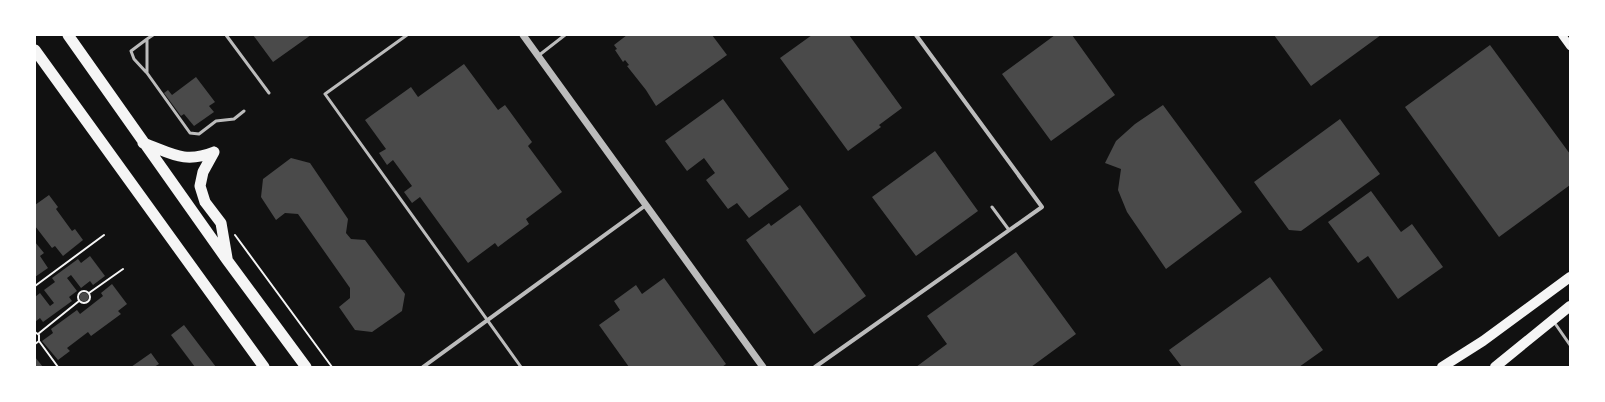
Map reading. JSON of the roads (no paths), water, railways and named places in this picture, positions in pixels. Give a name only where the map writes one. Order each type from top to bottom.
[{"type":"highway","points":[[68,35],[143,143],[306,367]]},
{"type":"highway","points":[[35,50],[264,367]]},
{"type":"highway","points":[[143,143],[184,158],[202,157],[214,152],[204,172],[200,186],[205,202],[221,223],[227,260]]},
{"type":"main road","points":[[1562,35],[1570,46]]},
{"type":"main road","points":[[1442,367],[1483,341],[1570,277]]},
{"type":"main road","points":[[1495,367],[1552,319],[1570,306]]},
{"type":"street","points":[[523,35],[764,367]]},
{"type":"street","points":[[815,367],[1042,207],[916,35]]},
{"type":"street","points":[[423,367],[646,205]]},
{"type":"lane","points":[[153,35],[131,51],[134,59],[147,72],[190,133],[199,134],[216,121],[234,119],[244,111]]},
{"type":"lane","points":[[226,35],[269,93]]},
{"type":"lane","points":[[407,35],[325,94],[521,367]]},
{"type":"lane","points":[[538,56],[565,35]]},
{"type":"lane","points":[[147,39],[147,72]]},
{"type":"lane","points":[[992,207],[1008,230]]},
{"type":"lane","points":[[1552,319],[1570,345]]}]
